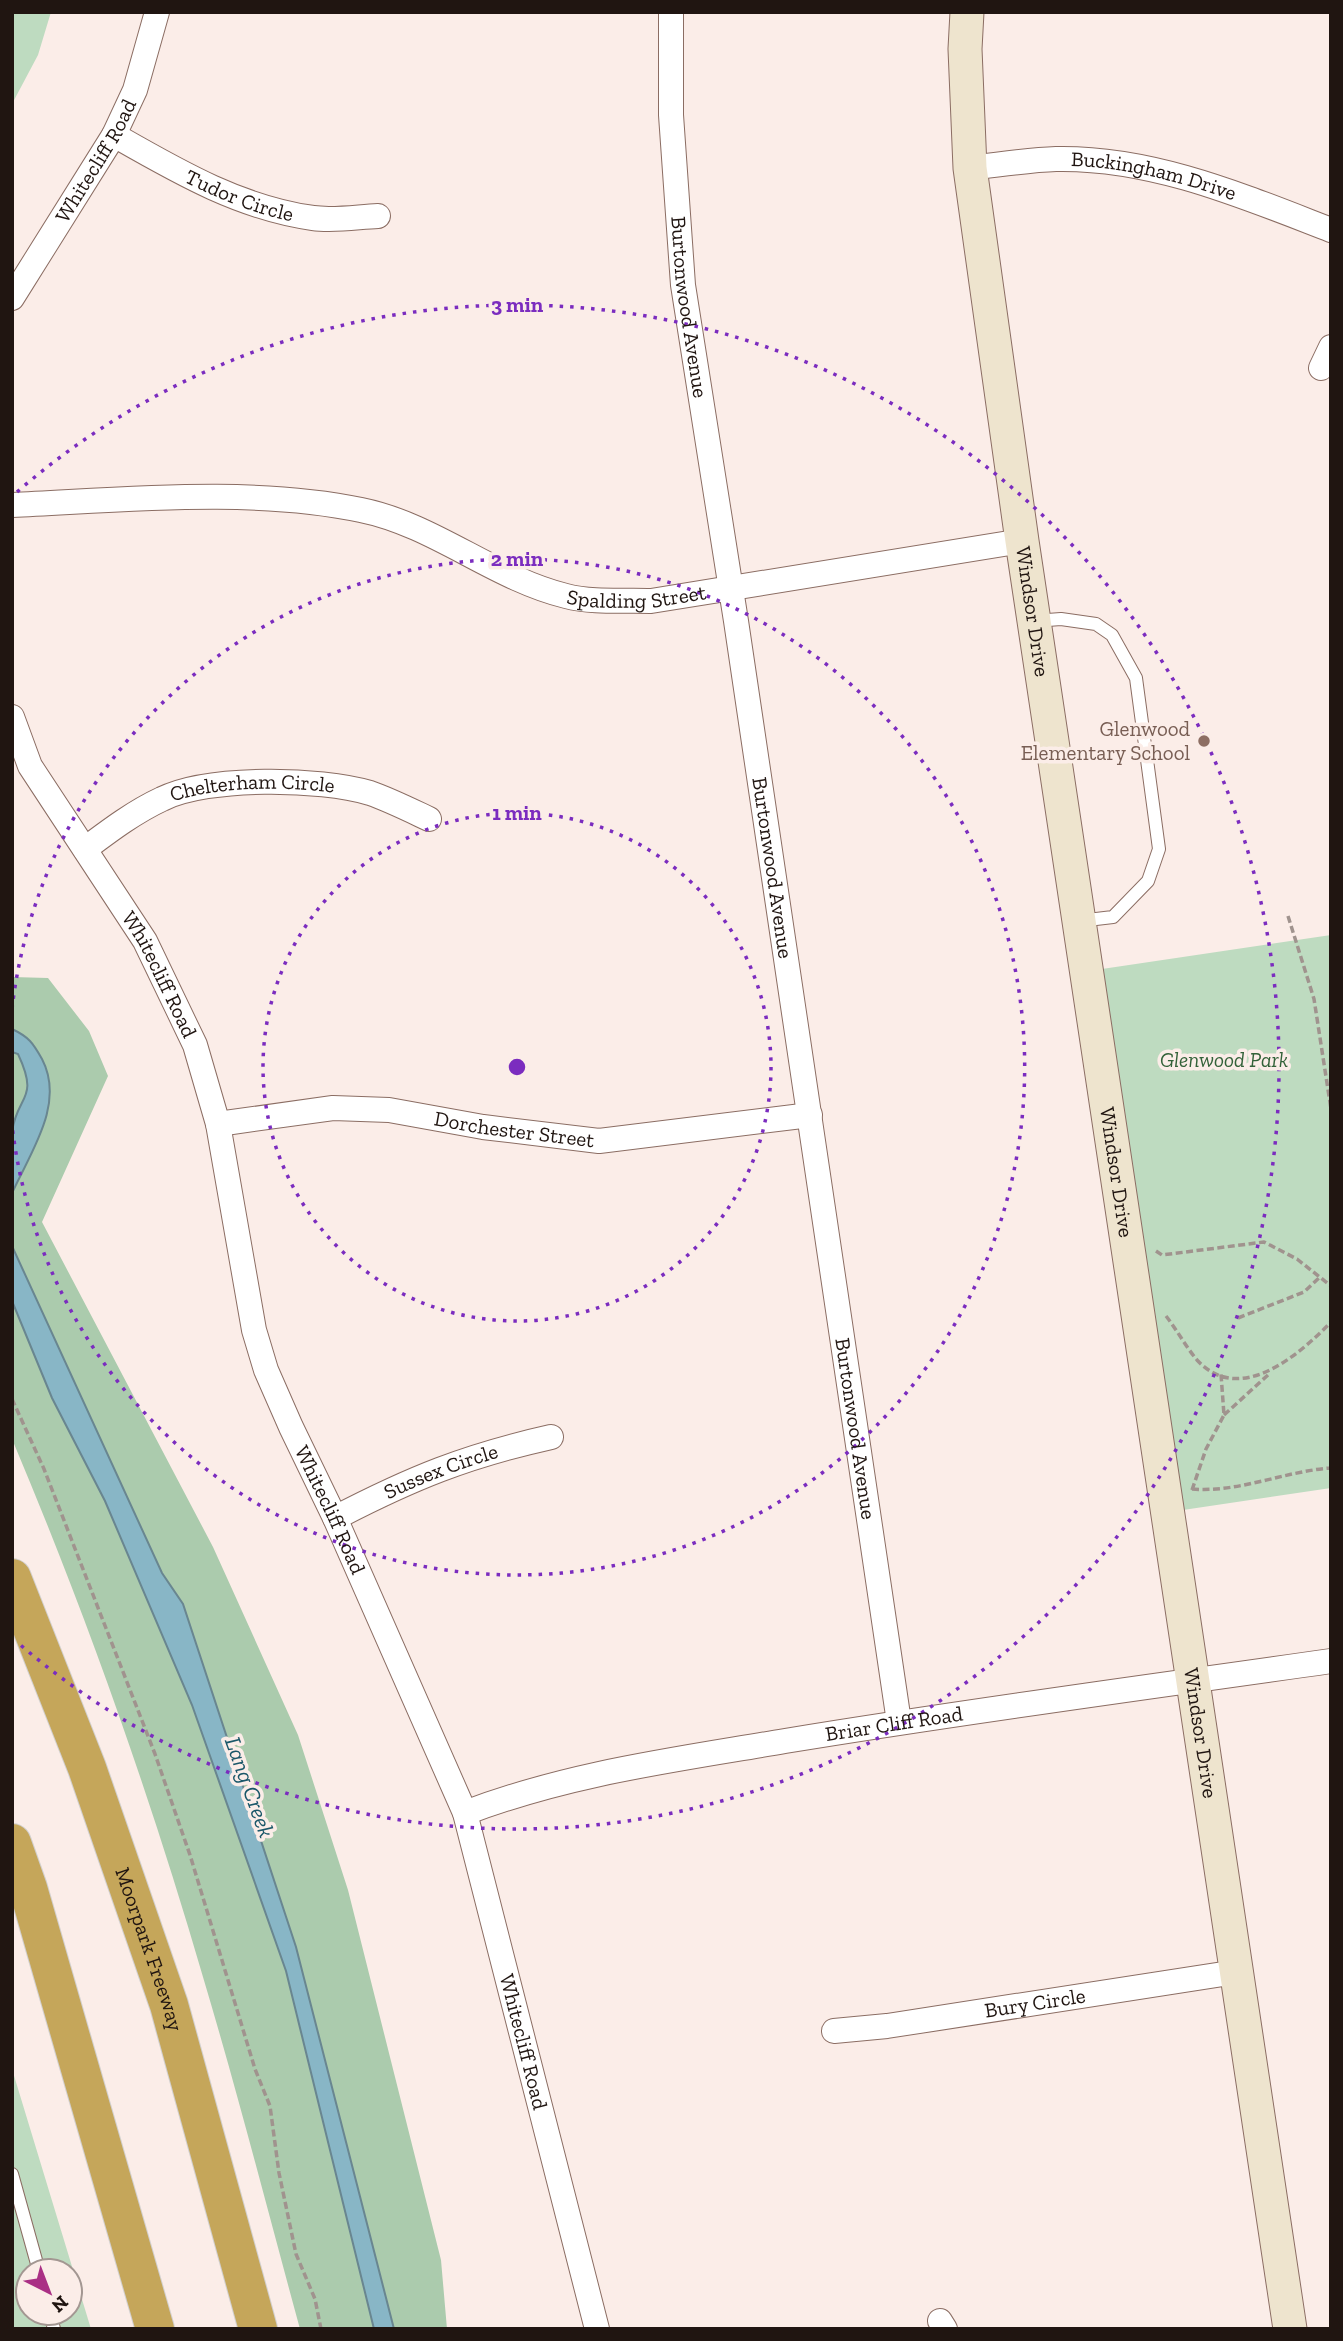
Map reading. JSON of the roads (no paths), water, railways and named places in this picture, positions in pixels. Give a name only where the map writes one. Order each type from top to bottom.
[{"type":"highway","name":"Moorpark Freeway","points":[[12,1578],[87,1768],[169,2005],[258,2329]]},
{"type":"highway","points":[[12,1843],[134,2249],[153,2329]]},
{"type":"street","name":"Whitecliff Road","points":[[12,298],[114,135],[135,90],[157,12]]},
{"type":"street","name":"Burtonwood Avenue","points":[[671,12],[671,115],[682,285],[810,1115],[899,1722]]},
{"type":"street","name":"Windsor Drive","points":[[967,12],[965,49],[970,168],[1022,541],[1290,2329]]},
{"type":"street","name":"Tudor Circle","points":[[114,135],[206,187],[269,209],[315,218],[378,216]]},
{"type":"street","name":"Buckingham Drive","points":[[970,168],[1057,159],[1140,168],[1216,185],[1331,230]]},
{"type":"street","name":"Spalding Street","points":[[12,505],[155,499],[304,502],[362,510],[391,518],[514,578],[566,596],[597,600],[650,601],[729,586],[1022,541]]},
{"type":"street","name":"Whitecliff Road","points":[[12,717],[30,766],[145,941],[175,998],[195,1045],[218,1124],[254,1330],[266,1370],[335,1518],[465,1813],[597,2329]]},
{"type":"street","name":"Chelterham Circle","points":[[85,849],[162,798],[209,786],[279,782],[347,788],[369,793],[429,819]]},
{"type":"street","name":"Dorchester Street","points":[[218,1124],[333,1108],[389,1110],[483,1127],[599,1141],[810,1115]]},
{"type":"street","name":"Sussex Circle","points":[[335,1518],[405,1482],[454,1462],[551,1437]]},
{"type":"street","name":"Briar Cliff Road","points":[[465,1813],[523,1791],[585,1775],[899,1722],[1331,1661]]},
{"type":"street","name":"Bury Circle","points":[[834,2031],[887,2026],[1236,1972]]},
{"type":"lane","points":[[1034,621],[1061,620],[1096,624],[1112,635],[1136,678],[1159,849],[1148,881],[1113,917],[1079,921]]},
{"type":"lane","points":[[12,2174],[35,2257]]},
{"type":"water","points":[[12,1029],[27,1038],[39,1053],[48,1076],[50,1092],[43,1126],[13,1191],[12,1204],[12,1132],[25,1096],[27,1081],[18,1054],[12,1052]]},
{"type":"water","points":[[12,1246],[162,1573],[183,1604],[296,1947],[394,2329],[374,2329],[286,1971],[192,1705],[105,1501],[52,1398],[12,1301]]},
{"type":"place","name":"Glenwood Elementary School","points":[[1204,741]]},
{"type":"park label","name":"Glenwood Park","points":[[1224,1060]]},
{"type":"water label","name":"Lang Creek","points":[[250,1787]]}]
